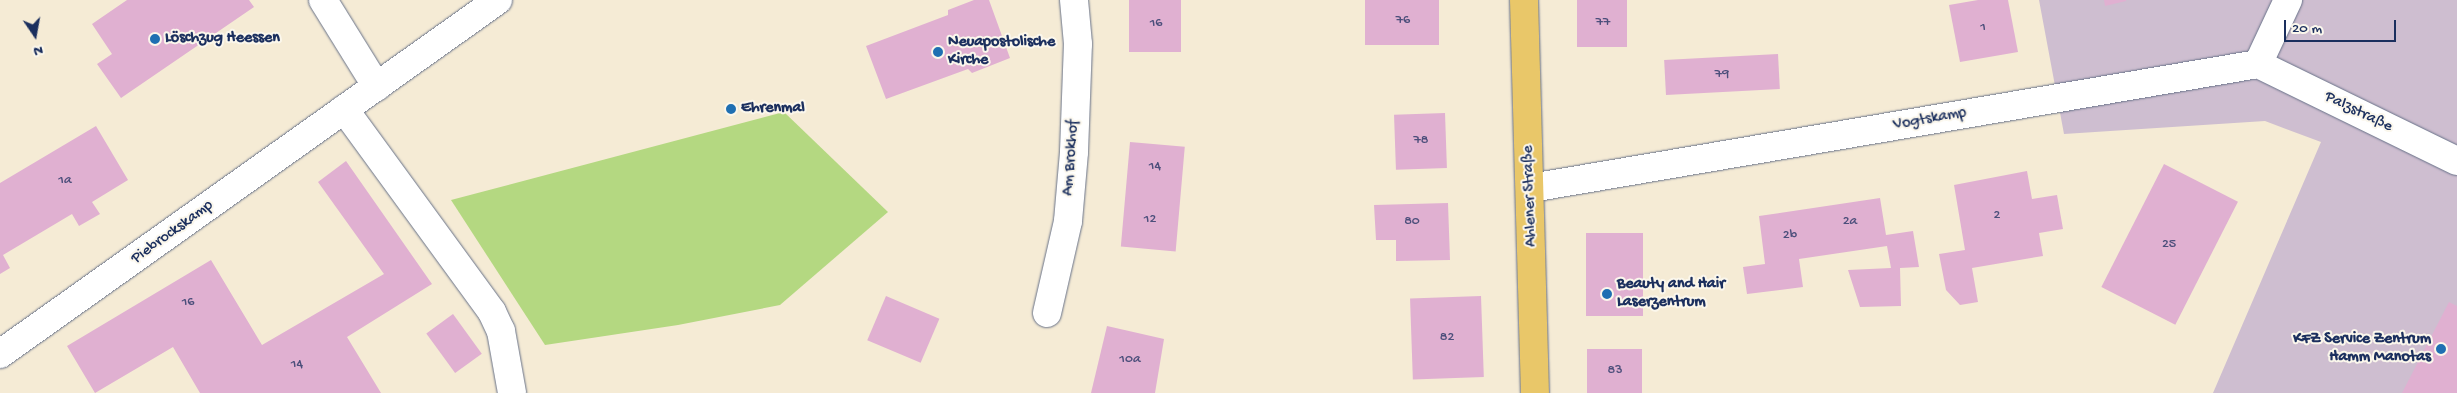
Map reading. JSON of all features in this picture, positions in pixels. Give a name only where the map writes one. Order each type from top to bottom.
[{"type":"main road","name":"Ahlener Straße","points":[[1524,0],[1531,188],[1535,393]]},
{"type":"street","points":[[323,0],[377,87]]},
{"type":"street","name":"Piebrockskamp","points":[[0,354],[498,0]]},
{"type":"street","name":"Am Brokhof","points":[[1047,313],[1068,220],[1074,152],[1078,44],[1074,0]]},
{"type":"street","points":[[2258,64],[2288,0]]},
{"type":"street","name":"Vogtskamp","points":[[1531,188],[2258,64]]},
{"type":"street","name":"Palzstraße","points":[[2258,64],[2457,161]]},
{"type":"street","points":[[344,110],[492,312],[501,331],[512,393]]},
{"type":"shaded area","points":[[2039,0],[2457,0],[2457,393],[2213,393],[2321,142],[2265,121],[2064,134]]},
{"type":"green space","points":[[784,112],[888,212],[780,305],[678,325],[545,345],[451,200]]},
{"type":"building","name":"Löschzug Heessen","points":[[127,0],[249,0],[254,7],[121,98],[97,64],[112,54],[92,24]]},
{"type":"building","name":"Neuapostolische Kirche","points":[[974,0],[989,0],[1010,58],[972,73],[968,69],[886,99],[866,46],[948,15],[948,10]]},
{"type":"building","points":[[1129,0],[1181,0],[1181,52],[1129,52]]},
{"type":"building","points":[[1365,0],[1439,0],[1439,45],[1365,45]]},
{"type":"building","points":[[1577,0],[1627,0],[1627,47],[1577,47]]},
{"type":"building","points":[[1978,0],[2008,0],[2018,52],[1960,62],[1949,5]]},
{"type":"building","points":[[2104,0],[2126,0],[2126,1],[2105,6]]},
{"type":"building","points":[[1778,54],[1780,89],[1666,95],[1664,60]]},
{"type":"building","points":[[1445,113],[1447,168],[1396,170],[1394,115]]},
{"type":"building","points":[[96,126],[128,180],[92,202],[100,214],[79,226],[72,214],[3,255],[10,268],[0,274],[0,183]]},
{"type":"building","points":[[1130,142],[1185,147],[1176,251],[1121,247]]},
{"type":"building","points":[[346,161],[432,284],[347,337],[381,393],[200,393],[173,347],[95,393],[67,346],[211,260],[262,345],[384,274],[318,182]]},
{"type":"building","points":[[2164,164],[2238,202],[2175,325],[2101,287]]},
{"type":"building","points":[[2027,171],[2032,199],[2057,195],[2063,229],[2039,233],[2043,256],[1972,268],[1978,302],[1960,305],[1946,290],[1939,254],[1965,250],[1954,185]]},
{"type":"building","points":[[1880,198],[1886,235],[1913,231],[1919,267],[1900,268],[1901,306],[1860,307],[1848,270],[1891,268],[1887,246],[1799,259],[1803,287],[1747,294],[1743,267],[1765,264],[1759,216]]},
{"type":"building","points":[[1448,203],[1450,260],[1396,261],[1396,240],[1376,240],[1374,205]]},
{"type":"building","points":[[1586,233],[1643,233],[1643,316],[1586,316]]},
{"type":"building","points":[[886,296],[939,319],[921,363],[867,340]]},
{"type":"building","points":[[1481,296],[1484,377],[1413,379],[1410,298]]},
{"type":"building","name":"KFZ Service Zentrum Hamm Manotas","points":[[2449,302],[2457,306],[2457,393],[2402,393]]},
{"type":"building","points":[[453,314],[482,354],[455,373],[426,333]]},
{"type":"building","points":[[1107,326],[1164,339],[1155,393],[1091,393]]},
{"type":"building","points":[[1587,349],[1642,349],[1642,393],[1587,393]]},
{"type":"place","name":"Löschzug Heessen","points":[[155,39]]},
{"type":"place","name":"Neuapostolische Kirche","points":[[938,52]]},
{"type":"place","name":"Ehrenmal","points":[[731,109]]},
{"type":"place","name":"Beauty and Hair Laserzentrum","points":[[1607,294]]},
{"type":"place","name":"KFZ Service Zentrum Hamm Manotas","points":[[2441,349]]}]
